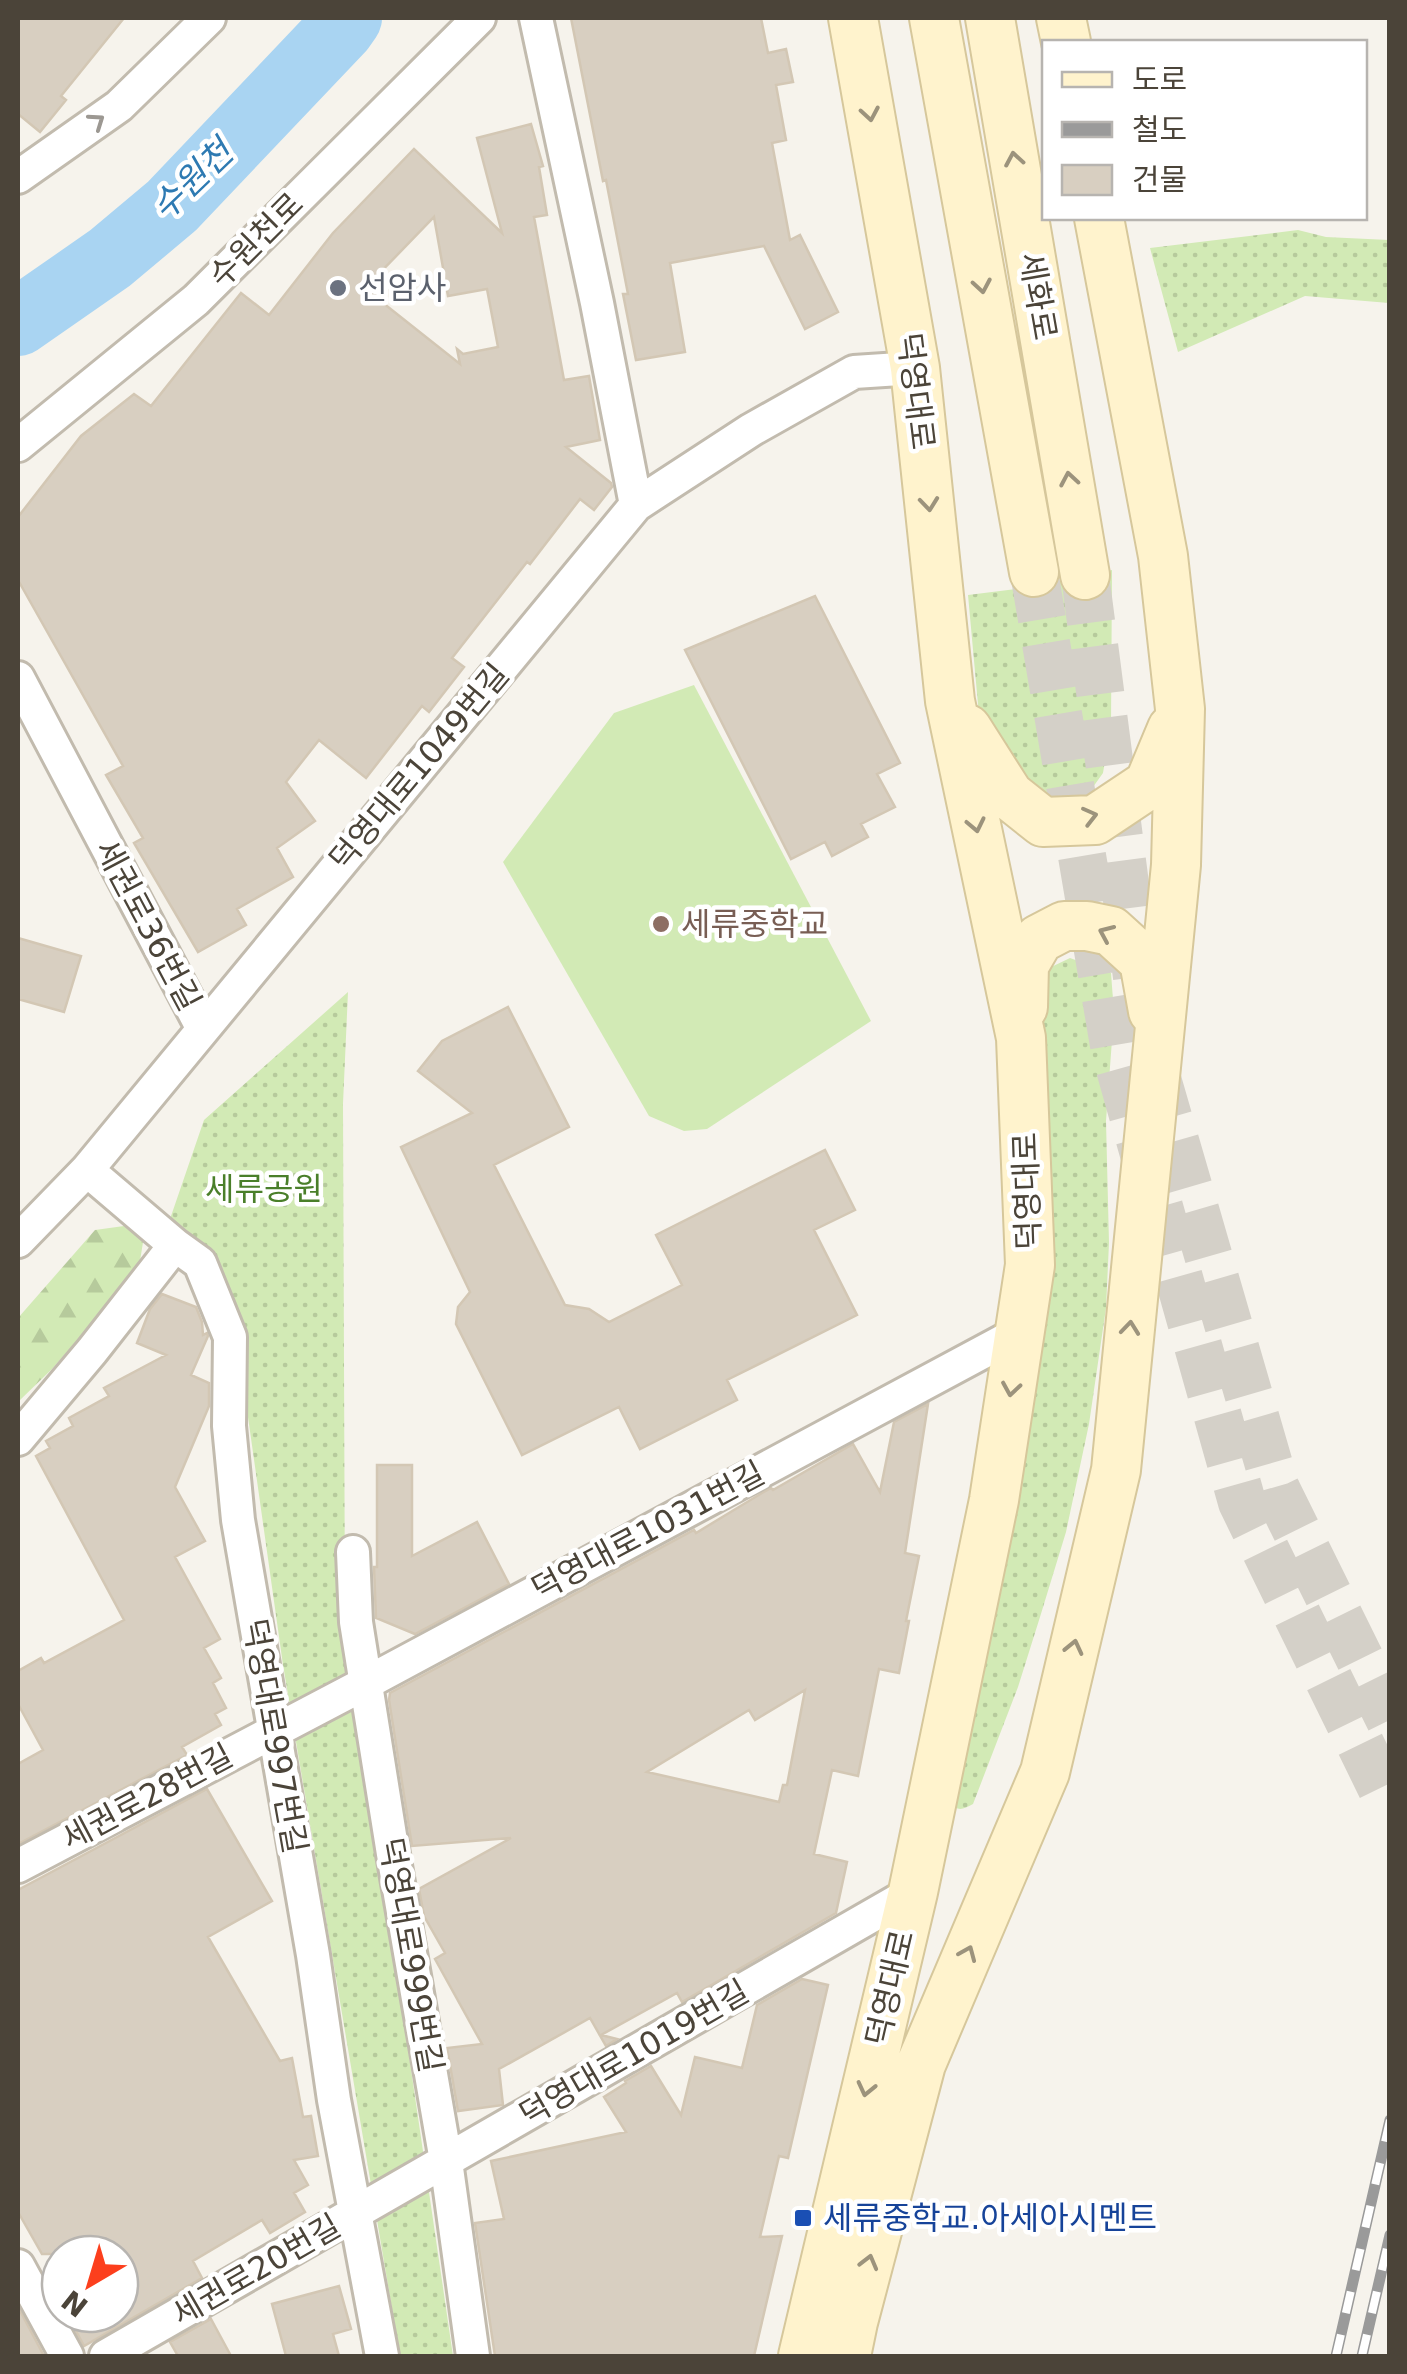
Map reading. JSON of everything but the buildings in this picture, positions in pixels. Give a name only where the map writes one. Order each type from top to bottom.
[{"type":"main road","name":"덕영대로","points":[[803,2356],[913,1892],[994,1500],[1030,1266],[1022,1038],[950,700],[915,368],[853,18]]},
{"type":"main road","name":"세화로","points":[[934,18],[1034,572]]},
{"type":"main road","name":"세화로","points":[[990,18],[1085,575]]},
{"type":"main road","name":"덕영대로","points":[[846,2356],[921,2064],[1044,1772],[1116,1470],[1176,865],[1180,709],[1164,556],[1099,220]]},
{"type":"main road","points":[[950,700],[1009,795],[1043,822],[1095,820],[1149,784],[1180,709]]},
{"type":"main road","points":[[1022,1038],[1024,965],[1039,939],[1064,926],[1087,926],[1111,931],[1144,960],[1159,1044]]},
{"type":"street","points":[[18,177],[120,106],[210,18]]},
{"type":"street","name":"수원천로","points":[[18,446],[196,300],[480,18]]},
{"type":"street","points":[[536,18],[636,505]]},
{"type":"street","name":"덕영대로1049번길","points":[[203,1028],[636,505],[751,430],[854,372],[915,368]]},
{"type":"street","name":"세권로36번길","points":[[18,678],[203,1028],[87,1170],[18,1241]]},
{"type":"street","name":"덕영대로997번길","points":[[87,1170],[200,1263],[230,1337],[229,1426],[238,1520],[276,1728],[334,2100],[382,2356]]},
{"type":"street","points":[[18,1440],[176,1245]]},
{"type":"street","name":"덕영대로1031번길","points":[[276,1728],[1020,1332]]},
{"type":"street","name":"덕영대로999번길","points":[[352,1552],[356,1622],[446,2160],[473,2356]]},
{"type":"street","name":"세권로28번길","points":[[18,1866],[276,1728]]},
{"type":"street","name":"덕영대로1019번길","points":[[354,2213],[913,1892]]},
{"type":"street","name":"세권로20번길","points":[[106,2356],[354,2213]]},
{"type":"street","points":[[18,2266],[67,2356]]},
{"type":"green space","points":[[1298,230],[1326,237],[1389,240],[1389,303],[1305,296],[1178,352],[1150,248]]},
{"type":"green space","points":[[1112,570],[1111,725],[1103,773],[1088,794],[1065,805],[1047,803],[981,737],[968,595]]},
{"type":"green space","points":[[694,685],[871,1021],[707,1129],[684,1131],[649,1116],[503,862],[614,713]]},
{"type":"green space","points":[[1070,958],[1111,973],[1114,1013],[1106,1121],[1109,1243],[1106,1308],[1089,1424],[1066,1532],[1018,1687],[973,1804],[960,1809],[950,1801],[1045,970]]},
{"type":"green space","name":"세류공원","points":[[348,992],[343,1104],[345,1619],[453,2356],[400,2356],[283,1665],[237,1339],[208,1247],[170,1219],[204,1120]]},
{"type":"green space","points":[[124,1226],[144,1236],[140,1261],[106,1307],[18,1402],[18,1318],[95,1230]]},
{"type":"waterway","name":"수원천","points":[[18,322],[110,258],[172,206],[348,18]]},
{"type":"tunnel","points":[[1034,572],[1115,1051],[1242,1502],[1390,1805]]},
{"type":"tunnel","points":[[1085,575],[1137,977]]},
{"type":"tunnel","points":[[1155,1072],[1276,1489],[1390,1720]]},
{"type":"railway","points":[[1336,2356],[1390,2120]]},
{"type":"railway","points":[[1362,2356],[1390,2235]]},
{"type":"place","name":"선암사","points":[[338,288]]},
{"type":"place","name":"세류중학교","points":[[661,924]]},
{"type":"place","name":"세류중학교.아세아시멘트","points":[[803,2218]]}]
